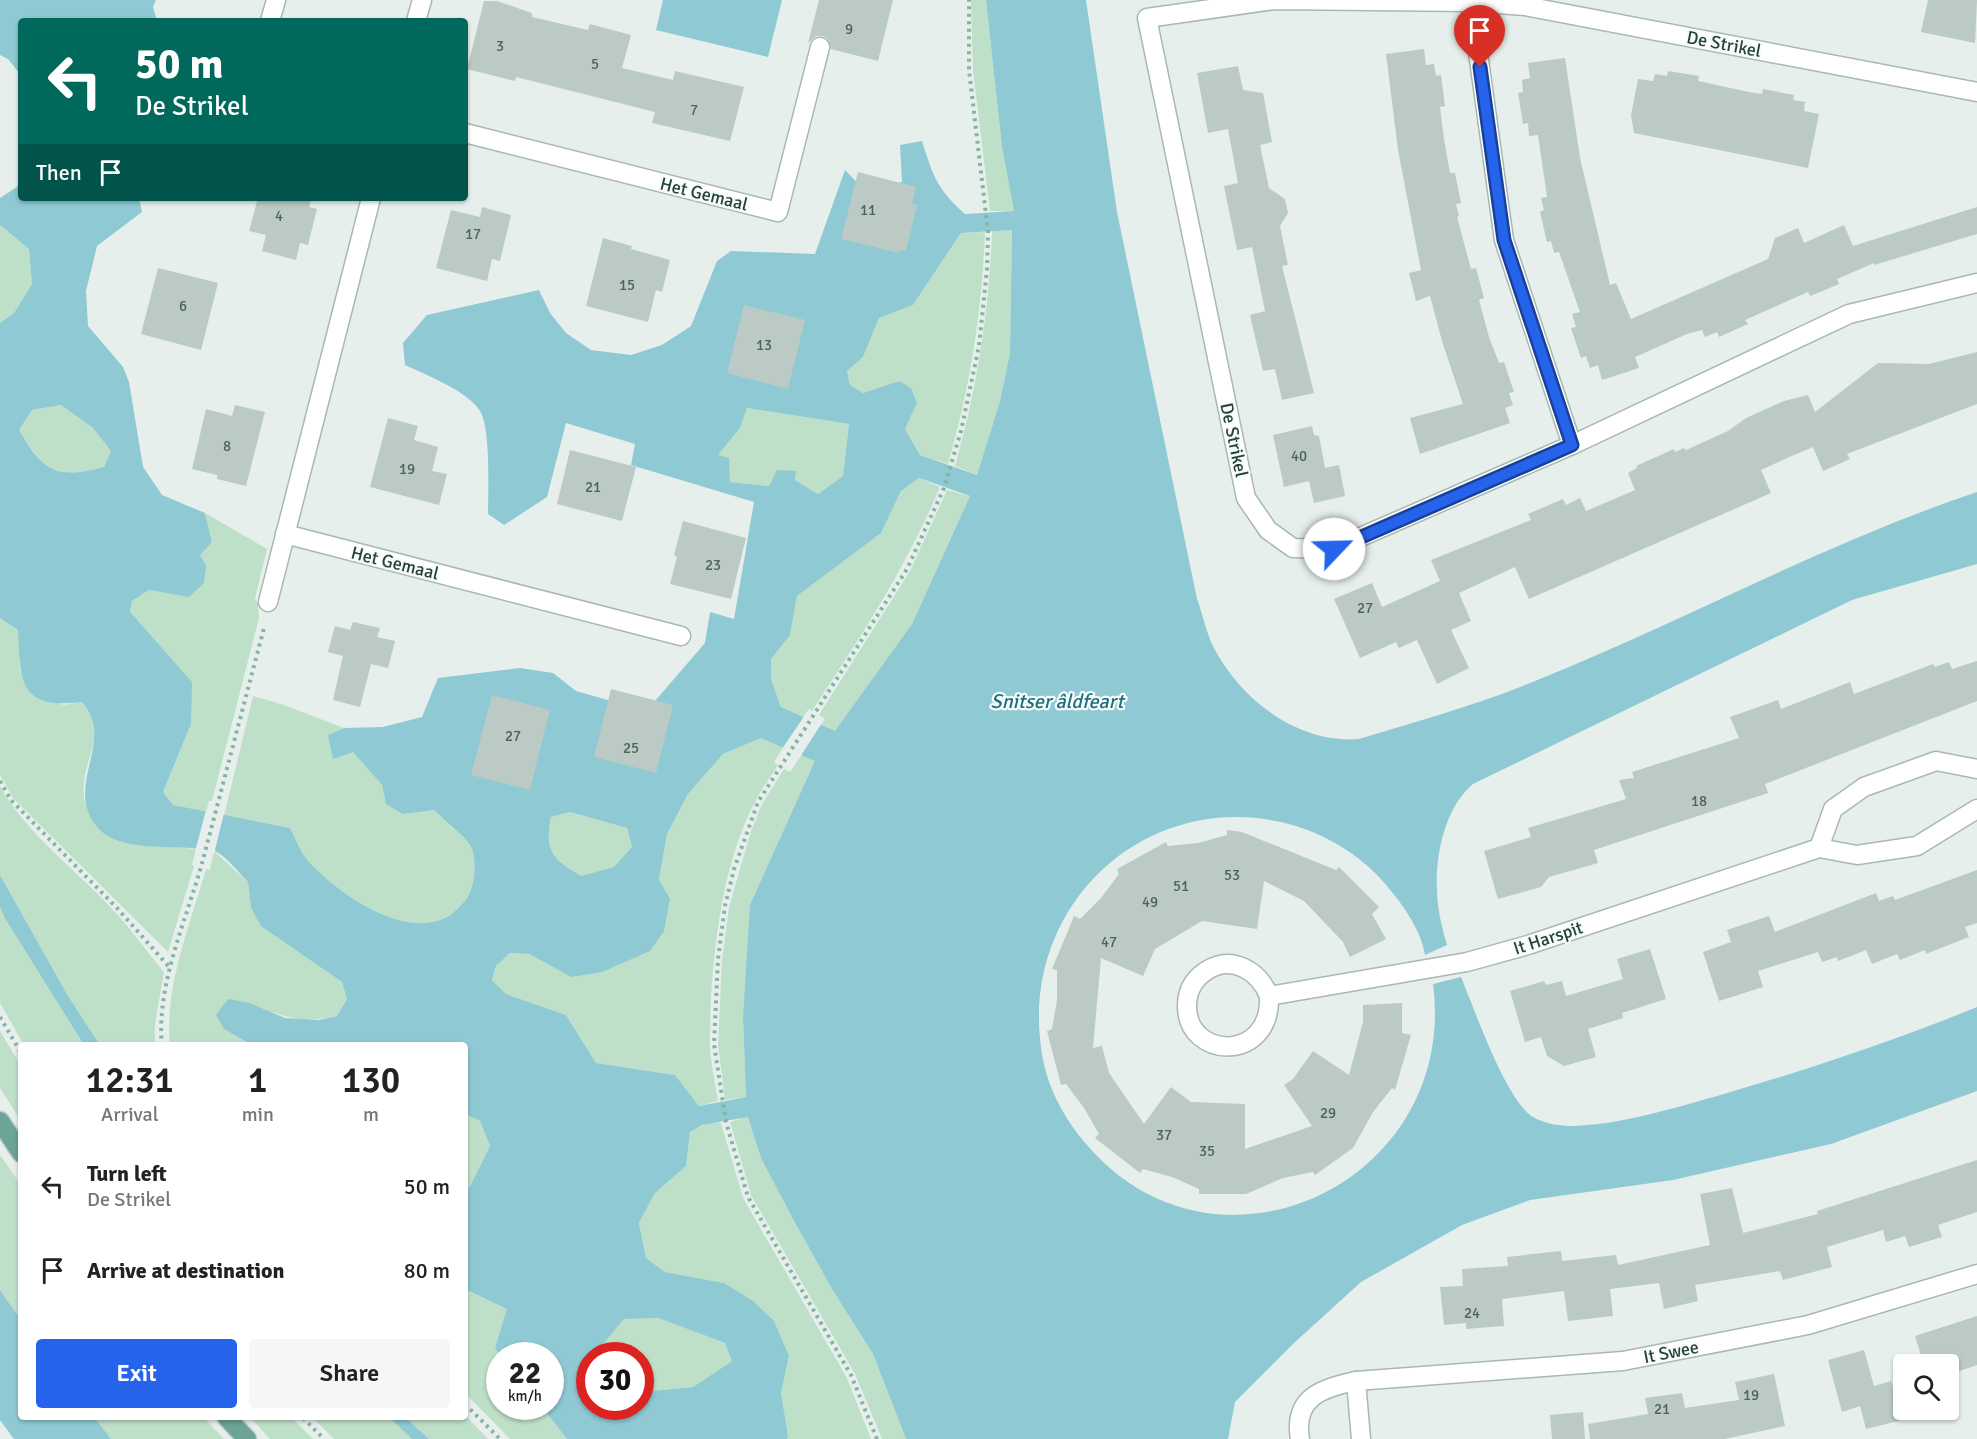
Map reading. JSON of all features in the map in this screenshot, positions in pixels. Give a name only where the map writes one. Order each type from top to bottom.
[{"type":"main road","points":[[0,1121],[18,1148]]},
{"type":"main road","points":[[229,1420],[247,1439]]},
{"type":"street","points":[[271,18],[276,0]]},
{"type":"street","points":[[417,18],[422,0]]},
{"type":"street","name":"De Strikel","points":[[1977,92],[1525,6],[1471,2],[1274,0],[1145,9],[1246,498],[1268,530],[1293,548],[1334,549],[1572,445],[1849,314],[1977,283]]},
{"type":"street","points":[[1471,2],[1504,240],[1572,445]]},
{"type":"street","name":"Het Gemaal","points":[[468,134],[778,212],[820,47]]},
{"type":"street","points":[[268,602],[370,201]]},
{"type":"street","name":"Het Gemaal","points":[[285,534],[681,636]]},
{"type":"street","points":[[1819,848],[1833,809],[1864,787],[1936,761],[1977,769]]},
{"type":"street","name":"It Harspit","points":[[1269,996],[1467,962],[1539,941],[1819,848],[1857,855],[1917,846],[1977,809]]},
{"type":"street","points":[[1222,964],[1236,965],[1254,973],[1264,984],[1269,996],[1270,1010],[1259,1033],[1248,1042],[1227,1047],[1213,1044],[1199,1035],[1187,1013],[1187,999],[1199,976],[1222,964]]},
{"type":"street","name":"It Swee","points":[[1300,1439],[1297,1423],[1307,1399],[1332,1386],[1356,1381],[1623,1361],[1808,1325],[1977,1274]]},
{"type":"street","points":[[1356,1381],[1360,1439]]},
{"type":"path","points":[[877,1439],[851,1375],[748,1197],[726,1122],[714,1044],[718,959],[725,906],[734,869],[755,812],[781,767],[907,569],[944,489],[952,465],[979,346],[987,269],[987,211],[969,70],[969,0]]},
{"type":"path","points":[[162,1042],[162,1012],[171,969],[218,803],[268,612],[268,602]]},
{"type":"path","points":[[0,781],[10,800],[117,908],[171,969]]},
{"type":"path","points":[[0,1017],[18,1048]]},
{"type":"path","points":[[468,1407],[500,1439]]},
{"type":"path","points":[[305,1420],[324,1439]]},
{"type":"green space","points":[[971,0],[986,0],[1002,147],[1014,211],[990,211],[973,70]]},
{"type":"green space","points":[[0,225],[29,249],[32,284],[14,313],[0,323]]},
{"type":"green space","points":[[1012,230],[1010,353],[1000,401],[977,475],[955,466],[970,408],[981,350],[992,231]]},
{"type":"green space","points":[[985,232],[974,349],[963,407],[948,464],[920,455],[905,429],[917,403],[899,381],[863,393],[850,385],[847,371],[863,357],[879,318],[913,305],[961,233]]},
{"type":"green space","points":[[61,405],[93,428],[111,451],[104,467],[74,472],[53,469],[36,455],[28,444],[19,430],[32,410]]},
{"type":"green space","points":[[747,408],[849,424],[843,476],[818,494],[795,480],[795,471],[769,486],[730,482],[718,455],[740,428]]},
{"type":"green space","points":[[919,478],[940,487],[927,517],[881,602],[812,711],[809,709],[803,717],[781,707],[771,679],[771,658],[790,635],[797,596],[881,533],[901,491]]},
{"type":"green space","points":[[947,490],[970,496],[912,624],[835,732],[821,725],[825,719],[819,715],[910,571]]},
{"type":"green space","points":[[205,513],[267,549],[255,598],[259,618],[212,801],[209,801],[206,812],[173,805],[163,792],[191,724],[130,612],[132,601],[149,590],[189,596],[199,555],[212,542]]},
{"type":"green space","points":[[0,618],[18,630],[20,671],[63,705],[82,702],[90,712],[95,732],[84,783],[85,802],[135,843],[196,849],[192,865],[194,866],[168,952],[13,798],[0,775]]},
{"type":"green space","points":[[253,696],[344,728],[328,735],[353,752],[382,785],[386,804],[403,813],[434,810],[466,840],[474,855],[474,877],[468,897],[456,910],[447,917],[430,923],[412,923],[393,918],[355,900],[322,875],[304,855],[290,828],[224,816]]},
{"type":"green space","points":[[761,738],[784,746],[774,762],[778,765],[758,796],[744,826],[726,886],[715,950],[710,1013],[711,1057],[718,1101],[699,1106],[675,1075],[596,1063],[566,1015],[506,994],[492,980],[496,966],[510,953],[529,954],[571,977],[659,880],[667,834],[688,794],[723,754]]},
{"type":"green space","points":[[802,754],[815,761],[743,1018],[746,1097],[725,1100],[718,1044],[722,960],[729,907],[751,831],[762,804],[784,769],[790,772]]},
{"type":"green space","points":[[0,786],[11,804],[38,836],[114,911],[164,972],[155,1024],[155,1042],[98,1042],[68,996],[0,875]]},
{"type":"green space","points":[[570,812],[627,828],[632,847],[614,868],[581,876],[552,853],[549,838],[551,817]]},
{"type":"green space","points":[[214,851],[248,882],[251,908],[261,925],[342,982],[347,999],[337,1016],[313,1019],[292,1018],[250,1003],[224,1029],[247,1042],[170,1042],[171,1001],[180,956],[206,869],[210,870]]},
{"type":"green space","points":[[0,907],[82,1042],[22,1042],[0,1003]]},
{"type":"green space","points":[[0,1031],[18,1061],[18,1116],[0,1088]]},
{"type":"green space","points":[[468,1115],[480,1121],[490,1146],[469,1188]]},
{"type":"green space","points":[[748,1116],[761,1158],[794,1221],[832,1289],[873,1354],[906,1439],[882,1439],[855,1374],[751,1195],[730,1122]]},
{"type":"green space","points":[[715,1122],[721,1123],[743,1198],[847,1378],[871,1439],[787,1439],[781,1393],[789,1356],[724,1283],[665,1272],[646,1258],[639,1223],[655,1193],[686,1166],[690,1131]]},
{"type":"green space","points":[[0,1155],[18,1181],[18,1316],[0,1290]]},
{"type":"green space","points":[[468,1290],[508,1309],[497,1342],[486,1342],[486,1414],[468,1396]]},
{"type":"green space","points":[[658,1318],[725,1343],[732,1361],[693,1387],[654,1391],[654,1342],[605,1342],[624,1319]]},
{"type":"green space","points":[[468,1418],[488,1439],[429,1439],[408,1420],[468,1420]]},
{"type":"green space","points":[[97,1420],[206,1420],[224,1439],[111,1439]]},
{"type":"green space","points":[[253,1420],[294,1420],[313,1439],[270,1439]]},
{"type":"green space","points":[[315,1420],[392,1420],[412,1439],[334,1439]]},
{"type":"green space","points":[[491,1420],[552,1420],[567,1439],[510,1439]]},
{"type":"water","points":[[0,0],[156,0],[153,7],[156,18],[18,18],[18,71],[8,59],[0,55]]},
{"type":"water","points":[[663,0],[782,0],[768,57],[656,30]]},
{"type":"water","name":"Snitser âldfeart","points":[[986,0],[1086,0],[1117,212],[1197,599],[1214,648],[1239,685],[1274,715],[1314,734],[1336,739],[1359,739],[1492,698],[1591,658],[1810,558],[1920,512],[1977,492],[1977,564],[1852,600],[1473,784],[1455,805],[1440,848],[1437,897],[1447,945],[1425,955],[1420,936],[1410,918],[1387,886],[1368,866],[1334,842],[1296,826],[1243,817],[1193,822],[1147,838],[1107,865],[1075,901],[1052,944],[1040,994],[1041,1047],[1046,1074],[1063,1112],[1087,1145],[1140,1190],[1200,1212],[1260,1213],[1318,1196],[1369,1162],[1408,1114],[1431,1054],[1433,984],[1461,977],[1492,1053],[1512,1093],[1533,1117],[1553,1124],[1591,1125],[1688,1104],[1851,1054],[1977,1007],[1977,1091],[1831,1144],[1673,1180],[1530,1200],[1462,1225],[1361,1282],[1294,1343],[1235,1402],[1228,1439],[906,1439],[873,1354],[832,1289],[794,1221],[761,1158],[748,1117],[702,1125],[690,1132],[686,1166],[655,1193],[639,1223],[646,1258],[665,1272],[724,1283],[753,1301],[774,1321],[789,1356],[781,1393],[788,1437],[787,1439],[567,1439],[552,1420],[564,1420],[564,1342],[497,1342],[507,1309],[468,1290],[468,1187],[490,1146],[480,1121],[468,1115],[468,1042],[247,1042],[224,1029],[216,1015],[228,999],[250,1003],[285,1018],[319,1020],[337,1016],[347,999],[342,982],[261,926],[251,908],[248,882],[228,861],[213,850],[125,843],[102,832],[94,823],[87,807],[85,792],[93,746],[94,731],[91,716],[82,702],[46,701],[35,696],[23,678],[18,630],[0,618],[0,323],[14,313],[32,284],[29,249],[0,225],[0,198],[18,184],[18,201],[140,201],[142,212],[97,246],[86,291],[88,326],[123,367],[129,382],[143,467],[162,495],[205,513],[212,542],[200,555],[206,566],[204,583],[189,597],[149,590],[132,601],[130,612],[192,682],[191,724],[163,792],[173,805],[290,828],[301,851],[310,863],[338,888],[373,910],[412,923],[430,923],[447,917],[464,902],[473,884],[475,870],[472,849],[461,835],[434,810],[403,814],[386,804],[382,785],[353,752],[333,759],[328,735],[344,728],[383,727],[422,717],[438,678],[520,668],[553,673],[576,691],[629,706],[655,701],[705,643],[710,612],[734,619],[754,502],[631,465],[635,444],[566,423],[547,497],[504,525],[488,514],[486,431],[480,411],[457,390],[405,365],[403,343],[427,315],[539,290],[550,313],[566,333],[591,350],[631,355],[662,345],[691,326],[717,261],[731,251],[815,254],[845,170],[864,190],[902,182],[900,145],[922,141],[937,181],[948,197],[965,214],[1014,211],[1002,147]],"holes":[[[1012,230],[1010,353],[1000,401],[977,475],[920,455],[905,429],[917,403],[911,388],[899,381],[863,393],[850,385],[847,371],[863,357],[879,318],[913,305],[961,233]],[[61,405],[93,428],[111,451],[104,467],[74,472],[52,469],[36,455],[28,444],[19,430],[32,410]],[[747,408],[849,424],[843,476],[818,494],[795,480],[796,471],[777,470],[769,486],[730,482],[729,458],[718,455],[740,428]],[[919,478],[970,496],[912,624],[835,731],[781,707],[771,679],[771,659],[790,635],[797,596],[881,533],[901,491]],[[761,738],[815,761],[750,905],[743,1018],[746,1097],[699,1106],[675,1075],[596,1063],[566,1015],[506,994],[492,980],[496,966],[510,953],[529,954],[571,977],[602,972],[650,951],[664,931],[670,899],[659,880],[667,834],[688,794],[723,754]],[[570,812],[627,828],[632,847],[614,867],[581,876],[557,859],[550,847],[551,817]]]},
{"type":"water","points":[[0,875],[68,996],[98,1042],[82,1042],[0,907]]},
{"type":"water","points":[[0,1290],[18,1316],[18,1420],[97,1420],[111,1439],[14,1439],[0,1420]]},
{"type":"water","points":[[392,1420],[408,1420],[429,1439],[412,1439]]},
{"type":"pier","points":[[805,715],[822,723],[800,757],[782,749]]},
{"type":"pier","points":[[206,810],[224,813],[214,854],[195,852]]},
{"type":"building","points":[[819,0],[893,0],[878,61],[831,49],[828,39],[823,36],[816,36],[808,43]]},
{"type":"building","points":[[1928,0],[1977,0],[1975,43],[1921,32]]},
{"type":"building","points":[[484,1],[497,1],[532,13],[532,17],[588,30],[590,24],[631,35],[622,68],[673,80],[675,71],[744,87],[730,141],[652,123],[655,112],[516,77],[515,81],[468,69]]},
{"type":"building","points":[[1424,49],[1426,65],[1434,64],[1436,76],[1441,75],[1445,106],[1440,107],[1444,139],[1450,173],[1455,173],[1461,203],[1456,204],[1459,216],[1457,217],[1471,269],[1476,268],[1484,298],[1479,300],[1489,337],[1499,363],[1504,362],[1514,392],[1509,393],[1513,405],[1505,408],[1510,423],[1420,454],[1410,418],[1463,404],[1430,296],[1416,301],[1409,273],[1421,270],[1398,150],[1386,54]]},
{"type":"building","points":[[1565,58],[1580,158],[1610,285],[1616,283],[1631,319],[1768,259],[1775,238],[1798,228],[1804,243],[1844,225],[1853,246],[1977,207],[1977,234],[1874,265],[1874,263],[1837,279],[1839,284],[1810,296],[1808,292],[1745,320],[1748,324],[1719,337],[1717,332],[1705,337],[1702,330],[1687,334],[1635,357],[1639,368],[1602,380],[1598,365],[1590,368],[1586,356],[1581,358],[1571,328],[1576,327],[1572,314],[1580,312],[1559,252],[1554,253],[1551,241],[1547,242],[1540,212],[1544,210],[1541,198],[1547,197],[1538,135],[1529,136],[1528,123],[1523,124],[1518,93],[1523,92],[1522,80],[1530,78],[1528,63]]},
{"type":"building","points":[[1238,66],[1243,90],[1263,93],[1272,142],[1260,145],[1269,188],[1285,199],[1288,213],[1280,226],[1288,265],[1282,266],[1314,393],[1282,400],[1275,369],[1263,371],[1250,315],[1265,311],[1252,247],[1237,250],[1224,186],[1238,183],[1228,129],[1208,133],[1197,73]]},
{"type":"building","points":[[1668,71],[1699,76],[1698,81],[1749,92],[1762,94],[1763,89],[1794,95],[1793,100],[1805,102],[1804,111],[1819,114],[1808,168],[1634,133],[1631,115],[1638,79],[1653,81],[1655,74],[1667,76]]},
{"type":"building","points":[[858,172],[916,187],[912,204],[917,205],[906,251],[900,250],[899,253],[841,239]]},
{"type":"building","points":[[257,201],[311,201],[309,207],[317,209],[308,245],[300,243],[296,260],[262,251],[266,235],[249,231]]},
{"type":"building","points":[[482,207],[511,215],[500,261],[492,259],[487,281],[436,268],[451,210],[480,217]]},
{"type":"building","points":[[603,238],[670,260],[662,292],[656,290],[648,322],[586,306]]},
{"type":"building","points":[[158,268],[218,283],[201,350],[141,334]]},
{"type":"building","points":[[744,305],[805,320],[788,389],[727,373]]},
{"type":"building","points":[[1977,352],[1977,404],[1847,454],[1850,459],[1823,471],[1813,447],[1787,458],[1761,470],[1771,493],[1529,599],[1515,567],[1459,593],[1471,621],[1451,630],[1469,668],[1437,684],[1417,640],[1399,648],[1396,642],[1360,658],[1334,599],[1372,583],[1382,607],[1440,581],[1431,560],[1531,520],[1528,514],[1563,499],[1566,505],[1580,498],[1586,511],[1635,490],[1628,473],[1637,468],[1636,466],[1674,449],[1675,452],[1684,448],[1686,450],[1784,401],[1808,395],[1815,412],[1878,363],[1929,364]]},
{"type":"building","points":[[235,405],[265,412],[246,486],[217,479],[217,475],[192,469],[206,409],[232,416]]},
{"type":"building","points":[[388,418],[418,426],[414,440],[438,447],[432,471],[447,474],[439,505],[370,487]]},
{"type":"building","points":[[1312,426],[1314,435],[1319,436],[1325,468],[1339,465],[1345,496],[1314,503],[1309,481],[1284,487],[1273,435]]},
{"type":"building","points":[[570,450],[636,467],[622,521],[557,504]]},
{"type":"building","points":[[683,521],[746,538],[731,599],[670,584],[677,557],[674,555]]},
{"type":"building","points":[[353,622],[380,628],[377,637],[395,641],[388,668],[371,664],[360,707],[333,700],[343,656],[328,652],[335,626],[350,630]]},
{"type":"building","points":[[1977,661],[1977,701],[1765,784],[1768,793],[1594,850],[1598,863],[1549,877],[1541,887],[1498,899],[1484,851],[1531,837],[1528,828],[1626,799],[1619,780],[1634,778],[1632,772],[1739,738],[1730,717],[1778,700],[1781,709],[1850,682],[1854,694],[1933,664],[1935,667],[1949,662],[1952,669]]},
{"type":"building","points":[[611,689],[673,705],[656,773],[594,757]]},
{"type":"building","points":[[492,695],[550,710],[530,790],[471,775]]},
{"type":"building","points":[[1227,830],[1242,832],[1336,870],[1339,867],[1379,907],[1372,914],[1386,939],[1350,957],[1343,942],[1304,901],[1264,881],[1257,929],[1202,921],[1155,949],[1143,976],[1101,958],[1093,1048],[1102,1046],[1109,1073],[1144,1124],[1171,1087],[1191,1102],[1245,1104],[1245,1149],[1312,1126],[1284,1085],[1293,1079],[1313,1051],[1349,1075],[1363,1022],[1363,1005],[1402,1003],[1402,1033],[1411,1035],[1395,1090],[1392,1088],[1373,1112],[1353,1148],[1315,1175],[1313,1172],[1283,1178],[1246,1194],[1199,1194],[1199,1189],[1172,1177],[1143,1169],[1140,1173],[1095,1138],[1099,1134],[1084,1108],[1066,1084],[1061,1085],[1047,1031],[1052,1029],[1057,1000],[1057,970],[1052,969],[1074,916],[1080,919],[1101,898],[1119,874],[1117,869],[1166,842],[1168,846],[1198,843],[1227,835]]},
{"type":"building","points":[[1977,870],[1977,923],[1965,927],[1969,937],[1926,954],[1925,950],[1900,960],[1897,954],[1872,964],[1866,950],[1838,961],[1837,957],[1822,962],[1818,952],[1758,971],[1763,987],[1719,1001],[1703,952],[1731,942],[1727,930],[1769,916],[1775,932],[1876,893],[1879,901],[1893,896],[1895,900]]},
{"type":"building","points":[[1650,949],[1666,999],[1622,1013],[1623,1018],[1588,1029],[1596,1057],[1564,1066],[1547,1056],[1541,1037],[1525,1042],[1510,991],[1544,981],[1546,985],[1562,981],[1566,996],[1623,979],[1617,959]]},
{"type":"building","points":[[1977,1160],[1977,1212],[1938,1225],[1942,1237],[1909,1247],[1905,1236],[1886,1242],[1883,1230],[1827,1247],[1832,1267],[1783,1280],[1780,1271],[1695,1285],[1698,1301],[1664,1309],[1659,1283],[1610,1289],[1613,1316],[1568,1321],[1564,1291],[1502,1299],[1504,1326],[1466,1329],[1466,1323],[1444,1325],[1440,1287],[1463,1286],[1462,1269],[1508,1266],[1507,1257],[1561,1251],[1562,1261],[1616,1255],[1618,1265],[1710,1245],[1700,1194],[1732,1188],[1743,1233],[1818,1214],[1817,1211]]},
{"type":"building","points":[[1977,1316],[1977,1365],[1959,1371],[1959,1354],[1921,1354],[1915,1336]]},
{"type":"building","points":[[1864,1350],[1874,1386],[1891,1381],[1893,1420],[1902,1420],[1866,1429],[1860,1406],[1842,1412],[1828,1360]]},
{"type":"building","points":[[1774,1374],[1785,1426],[1725,1439],[1590,1439],[1588,1424],[1648,1414],[1645,1398],[1682,1393],[1685,1408],[1739,1400],[1735,1382]]},
{"type":"building","points":[[1583,1412],[1585,1439],[1552,1439],[1550,1415]]},
{"type":"route","points":[[1334,549],[1572,445],[1504,240],[1480,67]]}]
